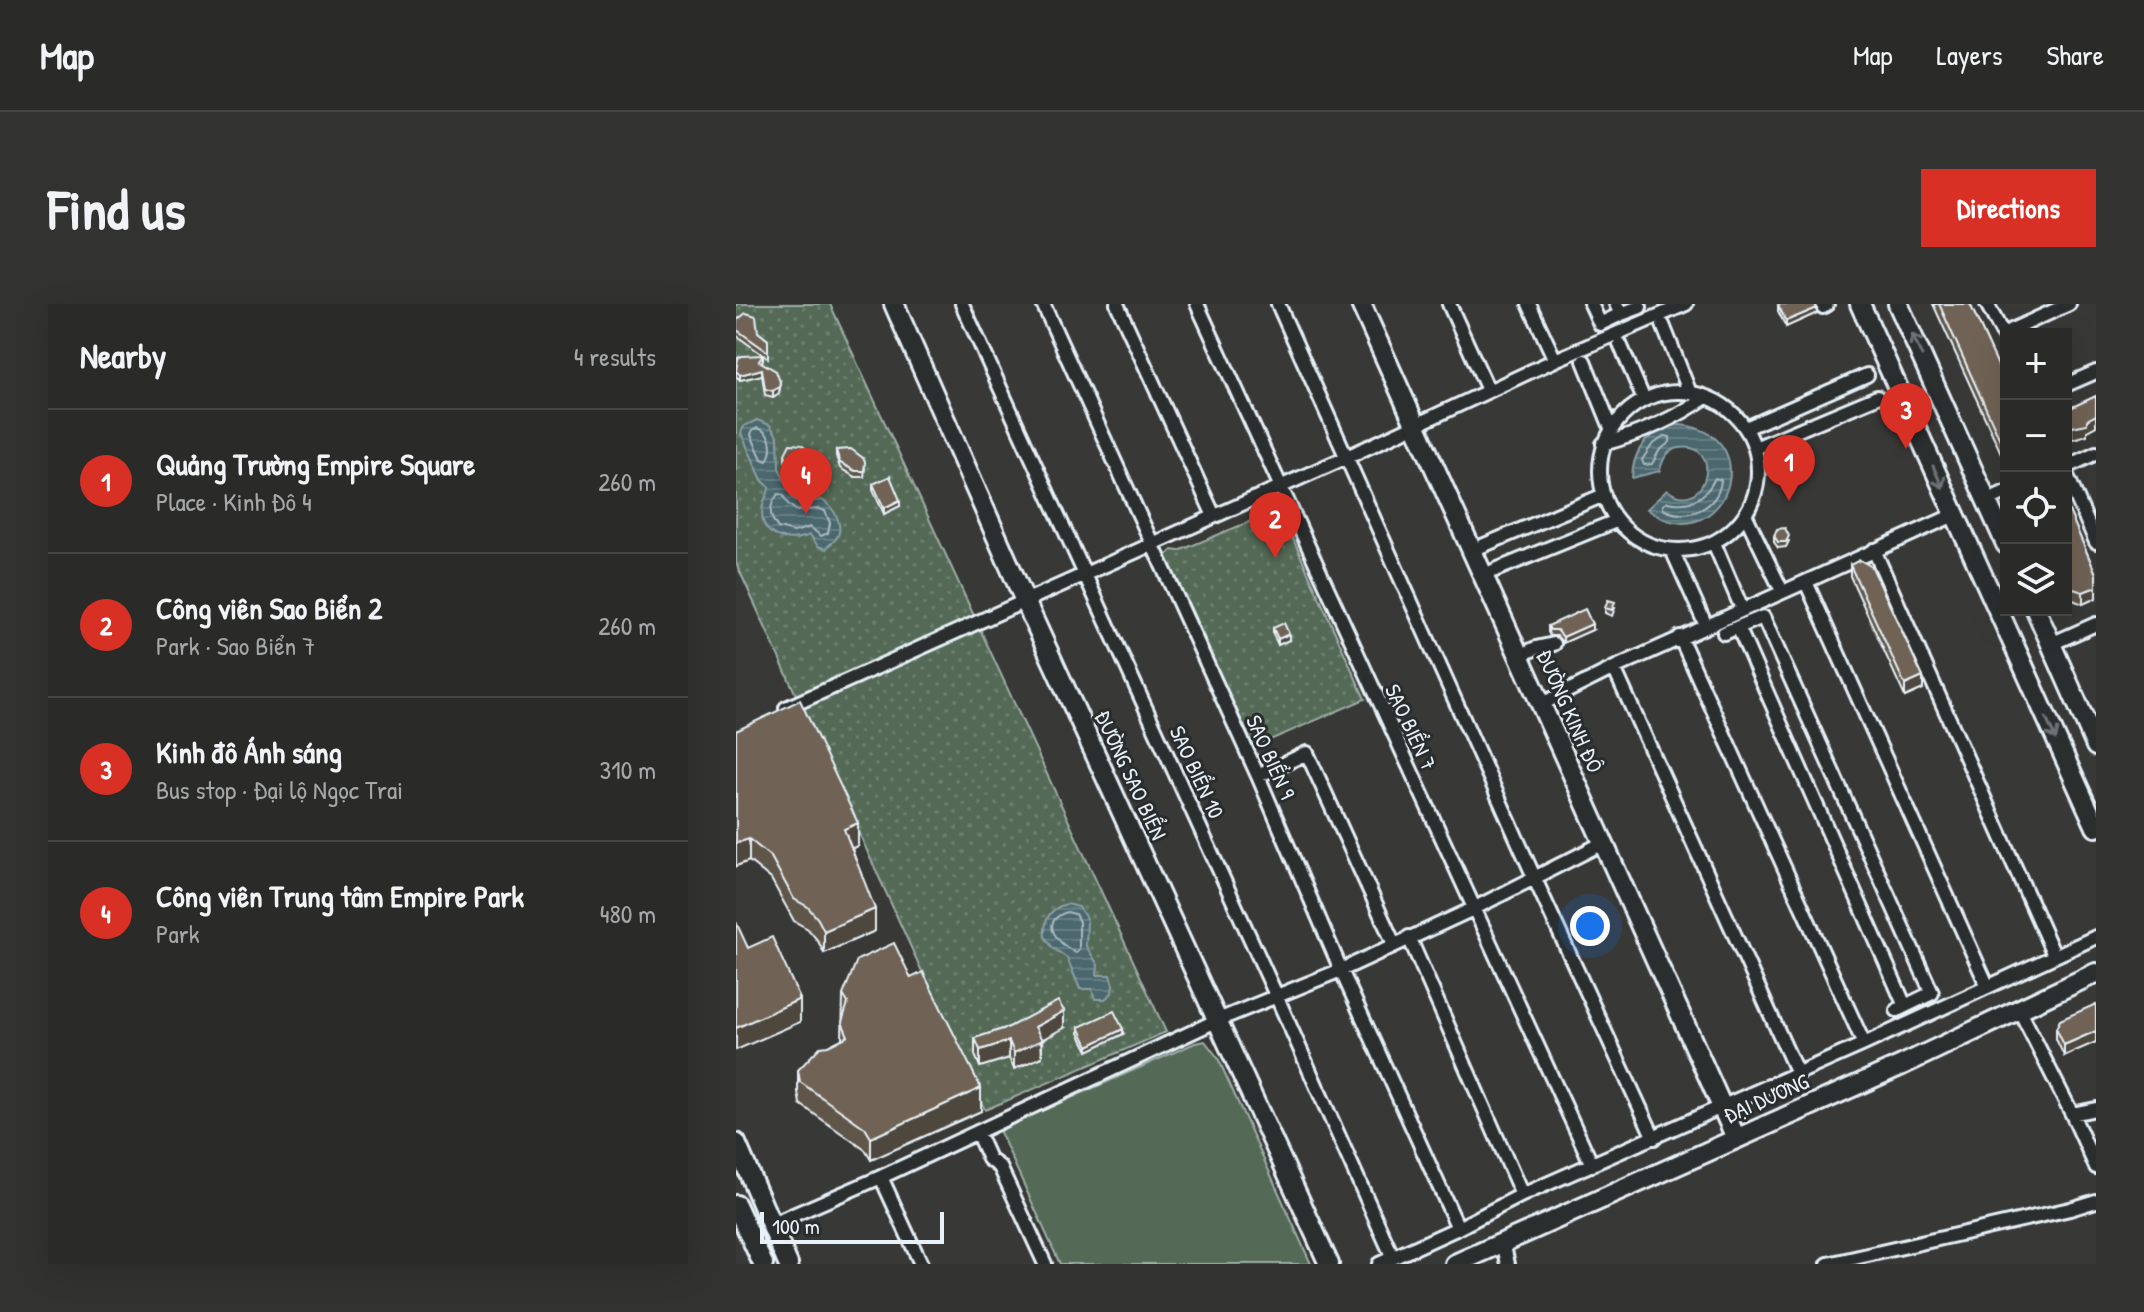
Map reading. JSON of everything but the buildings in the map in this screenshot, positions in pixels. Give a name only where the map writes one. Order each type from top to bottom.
[{"type":"street","name":"ĐƯỜNG SAO BIỂN","points":[[894,304],[1025,601],[1329,1264]]},
{"type":"street","name":"SAO BIỂN 10","points":[[962,304],[1393,1258]]},
{"type":"street","name":"SAO BIỂN 9","points":[[1043,304],[1258,776],[1341,970],[1458,1228]]},
{"type":"street","points":[[1117,304],[1214,516]]},
{"type":"street","name":"SAO BIỂN 7","points":[[1197,304],[1592,1165]]},
{"type":"street","points":[[1278,304],[1654,1138]]},
{"type":"street","name":"ĐƯỜNG KINH ĐÔ","points":[[1361,304],[1528,652],[1542,704],[1736,1138]]},
{"type":"street","points":[[1449,304],[1488,390]]},
{"type":"street","points":[[1529,304],[1555,360]]},
{"type":"street","points":[[1591,304],[1600,324]]},
{"type":"street","points":[[1860,304],[2096,827]]},
{"type":"street","points":[[1898,304],[2000,531]]},
{"type":"street","points":[[1987,304],[2000,329]]},
{"type":"street","points":[[2022,328],[2069,304]]},
{"type":"street","points":[[779,712],[1347,457],[1488,390],[1683,305]]},
{"type":"street","points":[[1588,330],[1619,309],[1640,307]]},
{"type":"street","points":[[1663,325],[1690,393]]},
{"type":"street","points":[[1620,344],[1644,400]]},
{"type":"street","points":[[1584,361],[1612,430]]},
{"type":"street","points":[[2072,382],[2096,372]]},
{"type":"street","points":[[1746,428],[1867,375]]},
{"type":"street","points":[[1664,393],[1690,393],[1706,397],[1725,406],[1746,428],[1755,448],[1759,476],[1755,497],[1746,516],[1732,532],[1714,543],[1693,550],[1652,546],[1633,536],[1616,521],[1604,495],[1600,468],[1603,444],[1627,412],[1644,400],[1664,393]]},
{"type":"street","points":[[1603,444],[1626,438],[1688,409],[1706,397]]},
{"type":"street","points":[[1755,448],[1877,397]]},
{"type":"street","points":[[1811,400],[1821,421]]},
{"type":"street","points":[[2072,464],[2096,453]]},
{"type":"street","points":[[2072,487],[2096,542]]},
{"type":"street","points":[[1482,546],[1604,495]]},
{"type":"street","points":[[1542,704],[1680,637],[2000,495]]},
{"type":"street","points":[[1746,516],[1779,585]]},
{"type":"street","points":[[1493,571],[1616,521]]},
{"type":"street","points":[[1714,543],[1739,602]]},
{"type":"street","points":[[1672,550],[1703,619]]},
{"type":"street","points":[[1874,550],[2054,955]]},
{"type":"street","points":[[1806,582],[1987,985]]},
{"type":"street","points":[[1724,633],[1738,627],[1765,616],[1937,990],[1901,1008],[1738,627]]},
{"type":"street","points":[[2039,616],[2096,746]]},
{"type":"street","points":[[2019,658],[2096,624]]},
{"type":"street","points":[[1680,637],[1864,1044]]},
{"type":"street","points":[[1528,652],[1552,640]]},
{"type":"street","points":[[1614,668],[1797,1073]]},
{"type":"street","points":[[1258,776],[1307,753],[1394,944]]},
{"type":"street","points":[[742,1237],[881,1177],[1218,1020],[1341,970],[1473,909],[1603,843]]},
{"type":"street","points":[[1409,937],[1522,1195]]},
{"type":"street","points":[[1379,1264],[1522,1195],[1864,1044],[2096,937]]},
{"type":"street","name":"ĐẠI DƯƠNG","points":[[1455,1264],[1902,1065],[2096,973]]},
{"type":"street","points":[[2019,1009],[2096,1167]]},
{"type":"street","points":[[2072,1114],[2096,1109]]},
{"type":"street","points":[[977,1132],[989,1159],[1000,1167],[1045,1264]]},
{"type":"street","points":[[736,1143],[788,1264]]},
{"type":"street","points":[[881,1177],[921,1264]]},
{"type":"street","points":[[1828,1264],[2096,1201]]},
{"type":"street","points":[[736,1205],[742,1237],[763,1264]]},
{"type":"street","points":[[1503,1242],[1508,1264]]},
{"type":"green space","points":[[736,304],[830,304],[1166,1032],[985,1110],[736,563]]},
{"type":"green space","points":[[1269,506],[1279,509],[1285,521],[1365,699],[1254,747],[1205,647],[1206,641],[1175,575],[1171,573],[1166,556],[1172,550],[1179,551],[1256,519],[1261,509]]},
{"type":"green space","points":[[1205,1041],[1218,1058],[1311,1264],[1060,1264],[999,1130]]},
{"type":"water","points":[[757,420],[770,425],[778,437],[779,468],[793,499],[802,503],[822,500],[834,513],[839,524],[838,536],[826,549],[818,546],[810,535],[783,538],[769,531],[764,524],[763,505],[769,487],[762,480],[741,433],[744,426]]},
{"type":"water","points":[[1680,425],[1708,433],[1724,450],[1730,470],[1726,491],[1714,509],[1696,521],[1673,522],[1647,509],[1667,490],[1681,496],[1692,495],[1701,487],[1706,465],[1702,455],[1693,449],[1675,449],[1666,456],[1660,471],[1632,478],[1636,458],[1645,442],[1660,430]]},
{"type":"water","points":[[1067,904],[1079,907],[1087,920],[1086,946],[1098,965],[1097,975],[1110,975],[1112,993],[1105,999],[1095,999],[1092,989],[1080,989],[1067,958],[1053,948],[1045,937],[1049,916],[1056,908]]},
{"type":"place","name":"Kinh đô Ánh sáng","points":[[1906,449]]},
{"type":"place","name":"Quảng Trường Empire Square","points":[[1789,501]]},
{"type":"place","name":"Công viên Trung tâm Empire Park","points":[[806,514]]},
{"type":"place","name":"Công viên Sao Biển 2","points":[[1275,558]]}]
